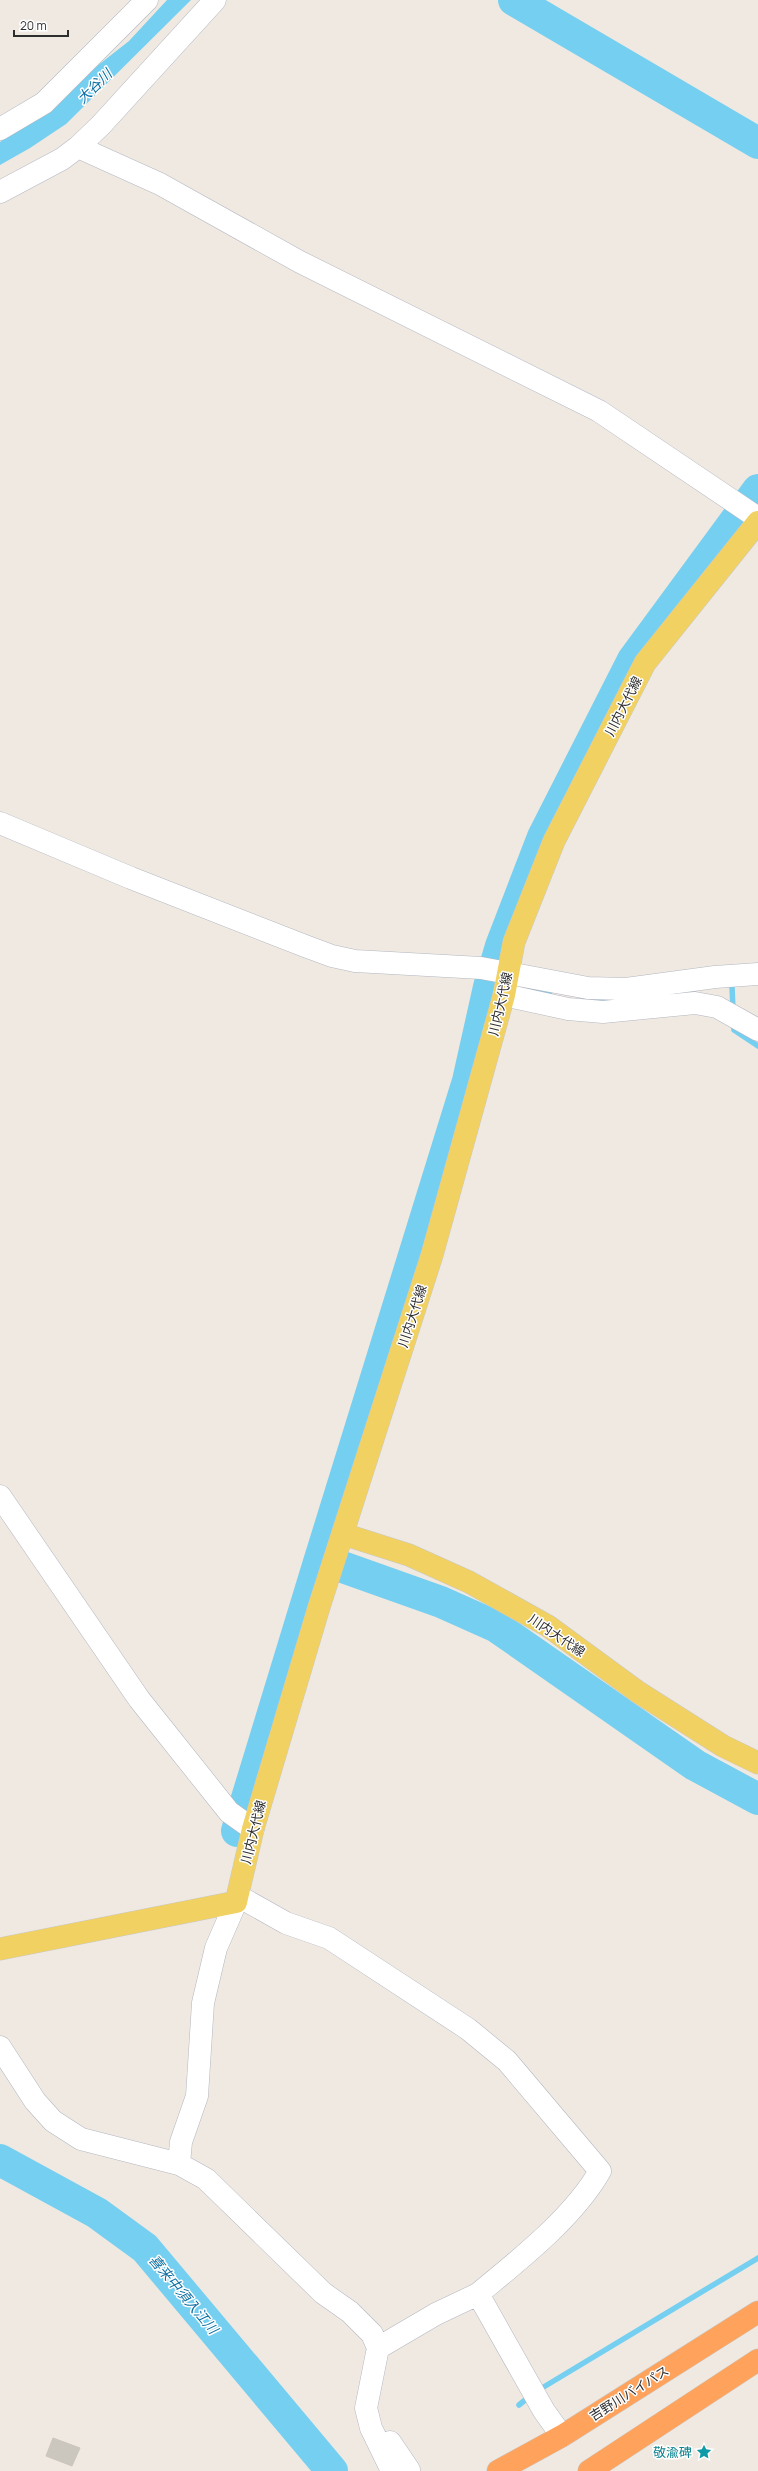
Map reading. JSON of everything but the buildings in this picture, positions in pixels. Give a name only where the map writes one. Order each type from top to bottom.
[{"type":"highway","name":"吉野川バイパス","points":[[498,2471],[562,2436],[758,2312]]},
{"type":"highway","points":[[589,2471],[758,2360]]},
{"type":"main road","name":"川内大代線","points":[[237,1899],[250,1828],[318,1607],[343,1534],[432,1255],[500,980],[514,942],[554,841],[645,663],[758,522]]},
{"type":"main road","name":"川内大代線","points":[[343,1534],[410,1555],[469,1582],[548,1626],[638,1692],[723,1746],[758,1763]]},
{"type":"main road","points":[[0,1949],[237,1899]]},
{"type":"street","points":[[0,129],[44,103],[147,0]]},
{"type":"street","points":[[0,192],[62,160],[78,147],[101,125],[215,0]]},
{"type":"street","points":[[78,147],[160,184],[300,262],[599,412],[758,518]]},
{"type":"street","points":[[0,823],[131,878],[332,956],[355,961],[500,980],[588,988],[626,989],[715,976],[758,974]]},
{"type":"street","points":[[500,980],[568,1009],[603,1012],[695,1003],[717,1007],[752,1026]]},
{"type":"street","points":[[0,1496],[139,1699],[229,1812],[250,1828]]},
{"type":"street","points":[[179,2164],[181,2142],[197,2096],[203,2003],[216,1948],[237,1899],[286,1924],[329,1938],[468,2029],[507,2061],[600,2171],[593,2184],[539,2244],[478,2294],[436,2314],[378,2348]]},
{"type":"street","points":[[0,2048],[35,2101],[53,2121],[81,2139],[179,2164],[206,2179],[323,2293],[350,2312],[372,2334],[378,2348],[366,2408],[371,2428],[400,2470]]},
{"type":"street","points":[[478,2294],[544,2411],[562,2436]]},
{"type":"water","name":"大谷川","points":[[167,0],[191,0],[66,124],[30,148],[0,165],[0,142],[129,41]]},
{"type":"waterway","points":[[514,0],[758,143]]},
{"type":"waterway","points":[[758,490],[633,660],[543,837],[501,946],[489,987],[468,1081],[320,1559],[441,1602],[497,1627],[695,1765],[758,1799]]},
{"type":"waterway","points":[[732,986],[733,1010]]},
{"type":"waterway","points":[[489,987],[501,988]]},
{"type":"waterway","points":[[527,990],[550,992]]},
{"type":"waterway","points":[[585,998],[610,1002]]},
{"type":"waterway","points":[[733,1023],[734,1030],[758,1046]]},
{"type":"waterway","points":[[237,1831],[320,1559]]},
{"type":"waterway","name":"喜来中須入江川","points":[[0,2160],[97,2213],[145,2248],[332,2471]]},
{"type":"waterway","points":[[537,2391],[758,2258]]},
{"type":"waterway","points":[[519,2405],[530,2396]]},
{"type":"place","name":"敬渝碑","points":[[704,2452]]}]
